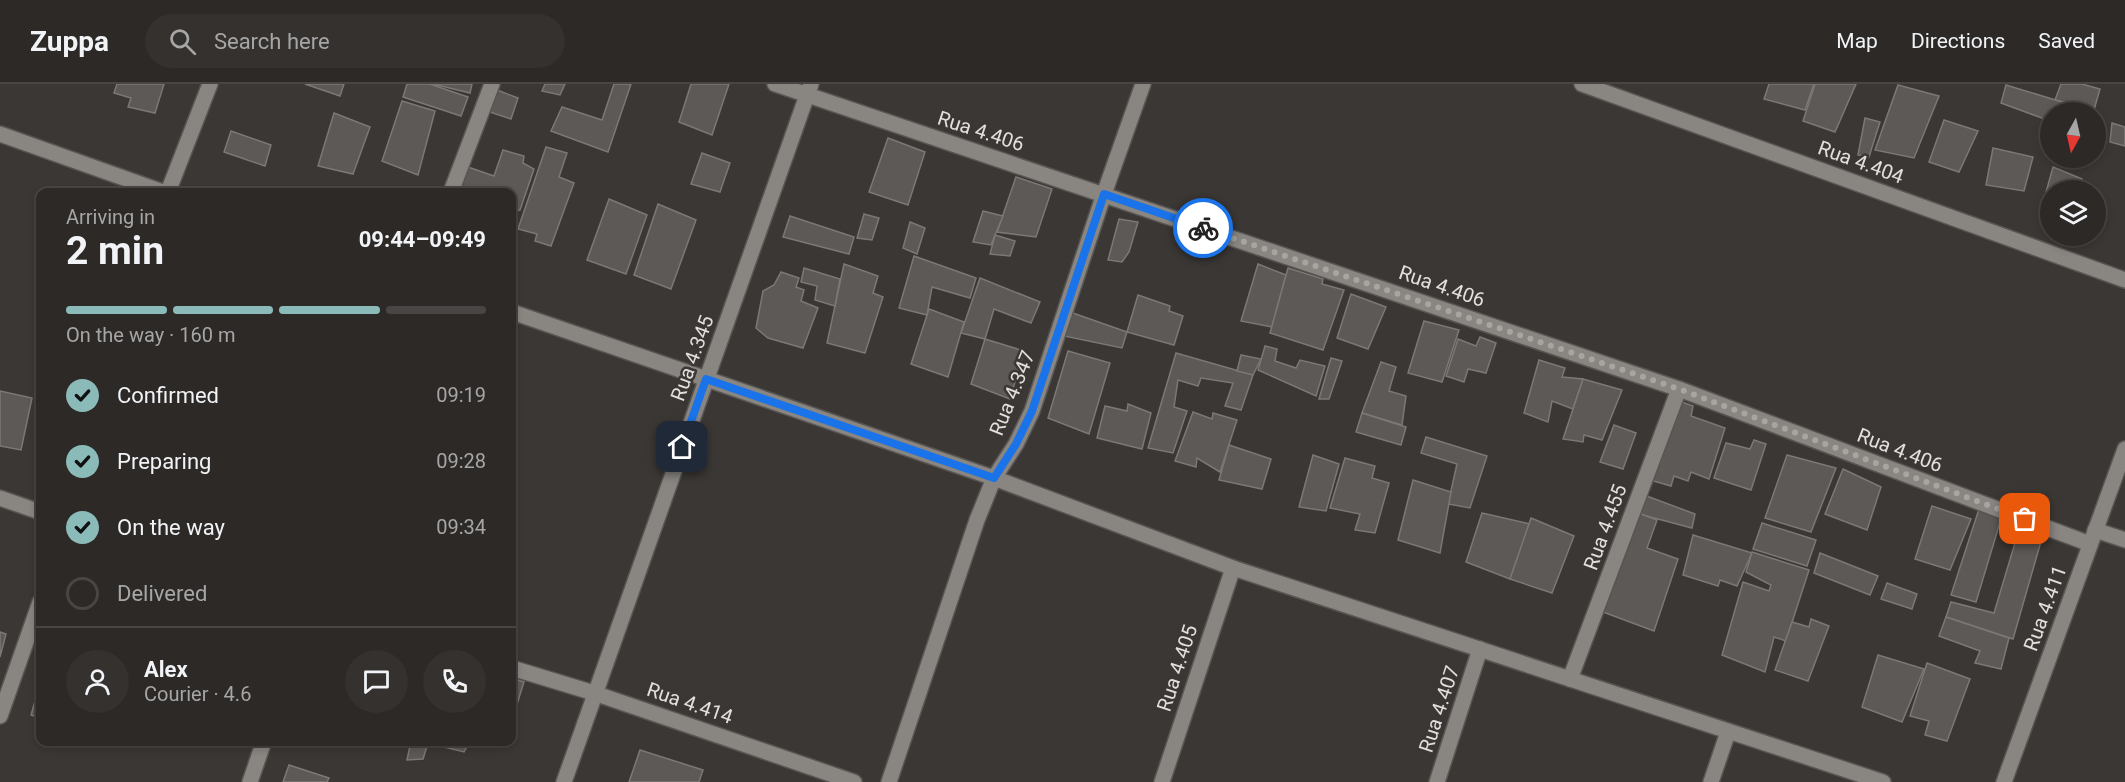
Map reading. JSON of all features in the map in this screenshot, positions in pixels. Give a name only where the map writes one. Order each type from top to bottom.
[{"type":"street","points":[[170,188],[210,84]]},
{"type":"street","points":[[453,188],[492,84]]},
{"type":"street","name":"Rua 4.406","points":[[775,84],[809,90],[1104,194],[1679,389],[2093,537],[2125,540]]},
{"type":"street","name":"Rua 4.347","points":[[888,782],[977,520],[994,478],[1016,444],[1032,411],[1143,84]]},
{"type":"street","name":"Rua 4.404","points":[[1582,84],[2125,280]]},
{"type":"street","name":"Rua 4.345","points":[[564,782],[809,90]]},
{"type":"street","points":[[0,134],[152,188]]},
{"type":"street","points":[[516,313],[994,478],[1233,568],[1883,782]]},
{"type":"street","name":"Rua 4.455","points":[[1570,679],[1679,389]]},
{"type":"street","name":"Rua 4.411","points":[[2004,782],[2125,449]]},
{"type":"street","points":[[0,498],[36,511]]},
{"type":"street","name":"Rua 4.405","points":[[1162,782],[1233,568]]},
{"type":"street","points":[[0,716],[36,613]]},
{"type":"street","name":"Rua 4.407","points":[[1437,782],[1480,649]]},
{"type":"street","name":"Rua 4.414","points":[[516,669],[594,693],[854,782]]},
{"type":"street","points":[[1711,782],[1728,732]]},
{"type":"street","points":[[250,782],[262,746]]},
{"type":"building","points":[[117,84],[164,84],[155,113],[128,107],[131,98],[114,93]]},
{"type":"building","points":[[305,84],[344,84],[340,96]]},
{"type":"building","points":[[407,84],[430,84],[468,97],[461,116],[403,97]]},
{"type":"building","points":[[433,84],[472,84],[470,93]]},
{"type":"building","points":[[545,84],[565,84],[560,95],[542,91]]},
{"type":"building","points":[[614,84],[631,84],[608,152],[551,131],[562,107],[602,120]]},
{"type":"building","points":[[691,84],[729,84],[712,135],[679,122]]},
{"type":"building","points":[[1769,84],[1814,84],[1805,110],[1764,99]]},
{"type":"building","points":[[1815,84],[1856,84],[1835,132],[1803,121]]},
{"type":"building","points":[[2061,84],[2082,84],[2100,89],[2096,102],[2055,100]]},
{"type":"building","points":[[1898,85],[1939,96],[1914,158],[1875,150]]},
{"type":"building","points":[[2006,85],[2062,102],[2040,102],[2040,117],[2001,103]]},
{"type":"building","points":[[497,90],[518,98],[511,119],[490,112]]},
{"type":"building","points":[[402,101],[435,111],[418,175],[382,161]]},
{"type":"building","points":[[334,113],[370,127],[353,174],[318,166]]},
{"type":"building","points":[[1865,118],[1880,122],[1869,157],[1858,155]]},
{"type":"building","points":[[1944,120],[1978,131],[1959,172],[1929,162]]},
{"type":"building","points":[[2112,123],[2125,127],[2125,146],[2110,142]]},
{"type":"building","points":[[231,131],[271,145],[265,166],[224,152]]},
{"type":"building","points":[[888,138],[925,152],[908,205],[869,192]]},
{"type":"building","points":[[546,147],[567,153],[559,177],[574,183],[551,246],[535,241],[537,234],[518,229]]},
{"type":"building","points":[[1993,148],[2033,157],[2024,191],[1986,185]]},
{"type":"building","points":[[503,150],[524,156],[523,163],[534,169],[520,210],[516,211],[516,188],[460,188],[468,167],[494,176]]},
{"type":"building","points":[[702,153],[730,163],[720,192],[691,184]]},
{"type":"building","points":[[2053,168],[2082,179],[2082,180],[2049,180]]},
{"type":"building","points":[[1016,177],[1052,189],[1036,237],[997,232]]},
{"type":"building","points":[[609,199],[647,215],[626,274],[587,260]]},
{"type":"building","points":[[658,204],[696,220],[671,289],[634,275]]},
{"type":"building","points":[[983,211],[1003,216],[991,245],[973,242]]},
{"type":"building","points":[[864,214],[879,218],[872,240],[857,238]]},
{"type":"building","points":[[790,216],[854,237],[849,254],[783,237]]},
{"type":"building","points":[[1119,219],[1138,222],[1129,252],[1122,262],[1108,260]]},
{"type":"building","points":[[910,222],[925,228],[917,254],[903,248]]},
{"type":"building","points":[[995,235],[1015,241],[1010,256],[990,254]]},
{"type":"building","points":[[914,256],[976,278],[970,298],[932,287],[927,315],[899,308]]},
{"type":"building","points":[[844,264],[878,276],[873,293],[883,297],[865,353],[827,343]]},
{"type":"building","points":[[1258,264],[1286,275],[1272,327],[1241,321]]},
{"type":"building","points":[[804,268],[840,279],[835,306],[815,300],[817,286],[801,282]]},
{"type":"building","points":[[1288,268],[1323,279],[1322,284],[1344,290],[1323,350],[1270,333]]},
{"type":"building","points":[[781,272],[799,278],[796,287],[804,290],[801,301],[818,308],[803,348],[768,338],[756,328],[763,291],[774,285]]},
{"type":"building","points":[[980,278],[1040,302],[1031,323],[994,309],[985,339],[961,333]]},
{"type":"building","points":[[1351,294],[1386,307],[1368,349],[1337,338]]},
{"type":"building","points":[[1138,295],[1170,306],[1169,311],[1183,316],[1174,345],[1127,332]]},
{"type":"building","points":[[929,309],[964,322],[948,377],[911,364]]},
{"type":"building","points":[[1070,312],[1127,332],[1122,348],[1064,336]]},
{"type":"building","points":[[1424,321],[1459,330],[1442,382],[1408,373]]},
{"type":"building","points":[[1480,337],[1496,343],[1486,373],[1468,369],[1464,382],[1446,376],[1458,339],[1476,346]]},
{"type":"building","points":[[985,339],[1024,351],[1010,399],[971,384]]},
{"type":"building","points":[[1265,346],[1277,349],[1275,361],[1296,368],[1300,360],[1325,366],[1316,396],[1258,370]]},
{"type":"building","points":[[1068,351],[1110,363],[1089,434],[1048,418]]},
{"type":"building","points":[[1176,353],[1253,375],[1241,410],[1225,406],[1233,383],[1201,378],[1198,386],[1178,380],[1174,407],[1187,411],[1173,453],[1148,448]]},
{"type":"building","points":[[1241,355],[1261,359],[1253,375],[1237,371]]},
{"type":"building","points":[[1331,358],[1342,361],[1329,399],[1319,399]]},
{"type":"building","points":[[1539,360],[1565,368],[1562,377],[1583,379],[1573,409],[1552,401],[1548,422],[1524,413]]},
{"type":"building","points":[[1381,362],[1396,367],[1389,391],[1406,396],[1402,425],[1362,413]]},
{"type":"building","points":[[1583,379],[1622,390],[1602,440],[1584,435],[1583,442],[1563,439]]},
{"type":"building","points":[[0,391],[32,398],[21,450],[0,446]]},
{"type":"building","points":[[1679,401],[1693,406],[1691,416],[1725,428],[1709,479],[1691,472],[1688,481],[1674,476],[1671,486],[1650,480]]},
{"type":"building","points":[[1128,404],[1151,413],[1142,449],[1097,438],[1105,406],[1127,411]]},
{"type":"building","points":[[1193,412],[1212,419],[1213,413],[1237,420],[1220,472],[1197,458],[1196,467],[1175,461]]},
{"type":"building","points":[[1362,413],[1406,427],[1401,445],[1356,432]]},
{"type":"building","points":[[1614,425],[1636,433],[1623,469],[1600,462]]},
{"type":"building","points":[[1426,437],[1487,456],[1470,508],[1448,504],[1457,464],[1421,453]]},
{"type":"building","points":[[1754,440],[1766,444],[1751,490],[1714,478],[1726,443],[1750,449]]},
{"type":"building","points":[[1229,445],[1271,459],[1262,489],[1219,480]]},
{"type":"building","points":[[1313,455],[1339,464],[1326,511],[1299,507]]},
{"type":"building","points":[[1787,455],[1836,468],[1811,532],[1765,518]]},
{"type":"building","points":[[1345,458],[1375,466],[1372,478],[1389,483],[1375,533],[1355,530],[1360,514],[1330,508]]},
{"type":"building","points":[[1843,469],[1881,487],[1867,530],[1825,514]]},
{"type":"building","points":[[1413,480],[1451,492],[1440,553],[1398,540]]},
{"type":"building","points":[[1644,495],[1695,514],[1692,528],[1639,514]]},
{"type":"building","points":[[1932,506],[1971,519],[1950,570],[1915,559]]},
{"type":"building","points":[[1979,509],[2001,519],[1976,602],[1951,595]]},
{"type":"building","points":[[1633,511],[1657,520],[1647,548],[1678,559],[1654,631],[1603,612]]},
{"type":"building","points":[[1482,513],[1530,524],[1510,579],[1466,562]]},
{"type":"building","points":[[1531,518],[1574,536],[1552,593],[1510,579]]},
{"type":"building","points":[[1762,523],[1816,540],[1807,566],[1753,549]]},
{"type":"building","points":[[2020,526],[2044,531],[2013,639],[1946,617],[1951,602],[1994,613]]},
{"type":"building","points":[[1693,535],[1752,553],[1737,586],[1720,580],[1718,586],[1683,575]]},
{"type":"building","points":[[1752,552],[1809,570],[1786,641],[1774,637],[1765,672],[1722,655],[1743,582],[1769,591],[1771,585],[1746,572]]},
{"type":"building","points":[[1820,553],[1878,576],[1870,595],[1814,573]]},
{"type":"building","points":[[1887,583],[1917,594],[1912,609],[1881,599]]},
{"type":"building","points":[[1946,617],[2009,638],[2001,669],[1975,663],[1980,651],[1939,636]]},
{"type":"building","points":[[1811,619],[1829,626],[1808,681],[1775,670],[1792,622],[1809,627]]},
{"type":"building","points":[[0,632],[6,634],[0,657]]},
{"type":"building","points":[[1878,655],[1924,669],[1902,722],[1862,707]]},
{"type":"building","points":[[1927,663],[1970,679],[1947,741],[1925,735],[1929,721],[1910,716]]},
{"type":"building","points":[[516,679],[524,682],[516,707]]},
{"type":"building","points":[[36,698],[36,717],[31,715]]},
{"type":"building","points":[[410,746],[427,746],[423,759],[407,760]]},
{"type":"building","points":[[440,746],[467,746],[464,752]]},
{"type":"building","points":[[640,750],[703,770],[699,782],[629,782]]},
{"type":"building","points":[[289,765],[329,778],[327,782],[283,782]]},
{"type":"way so far","points":[[1203,228],[1679,389],[2025,519]]},
{"type":"route","points":[[682,447],[706,379],[994,478],[1016,444],[1032,411],[1104,194],[1203,228]]}]
